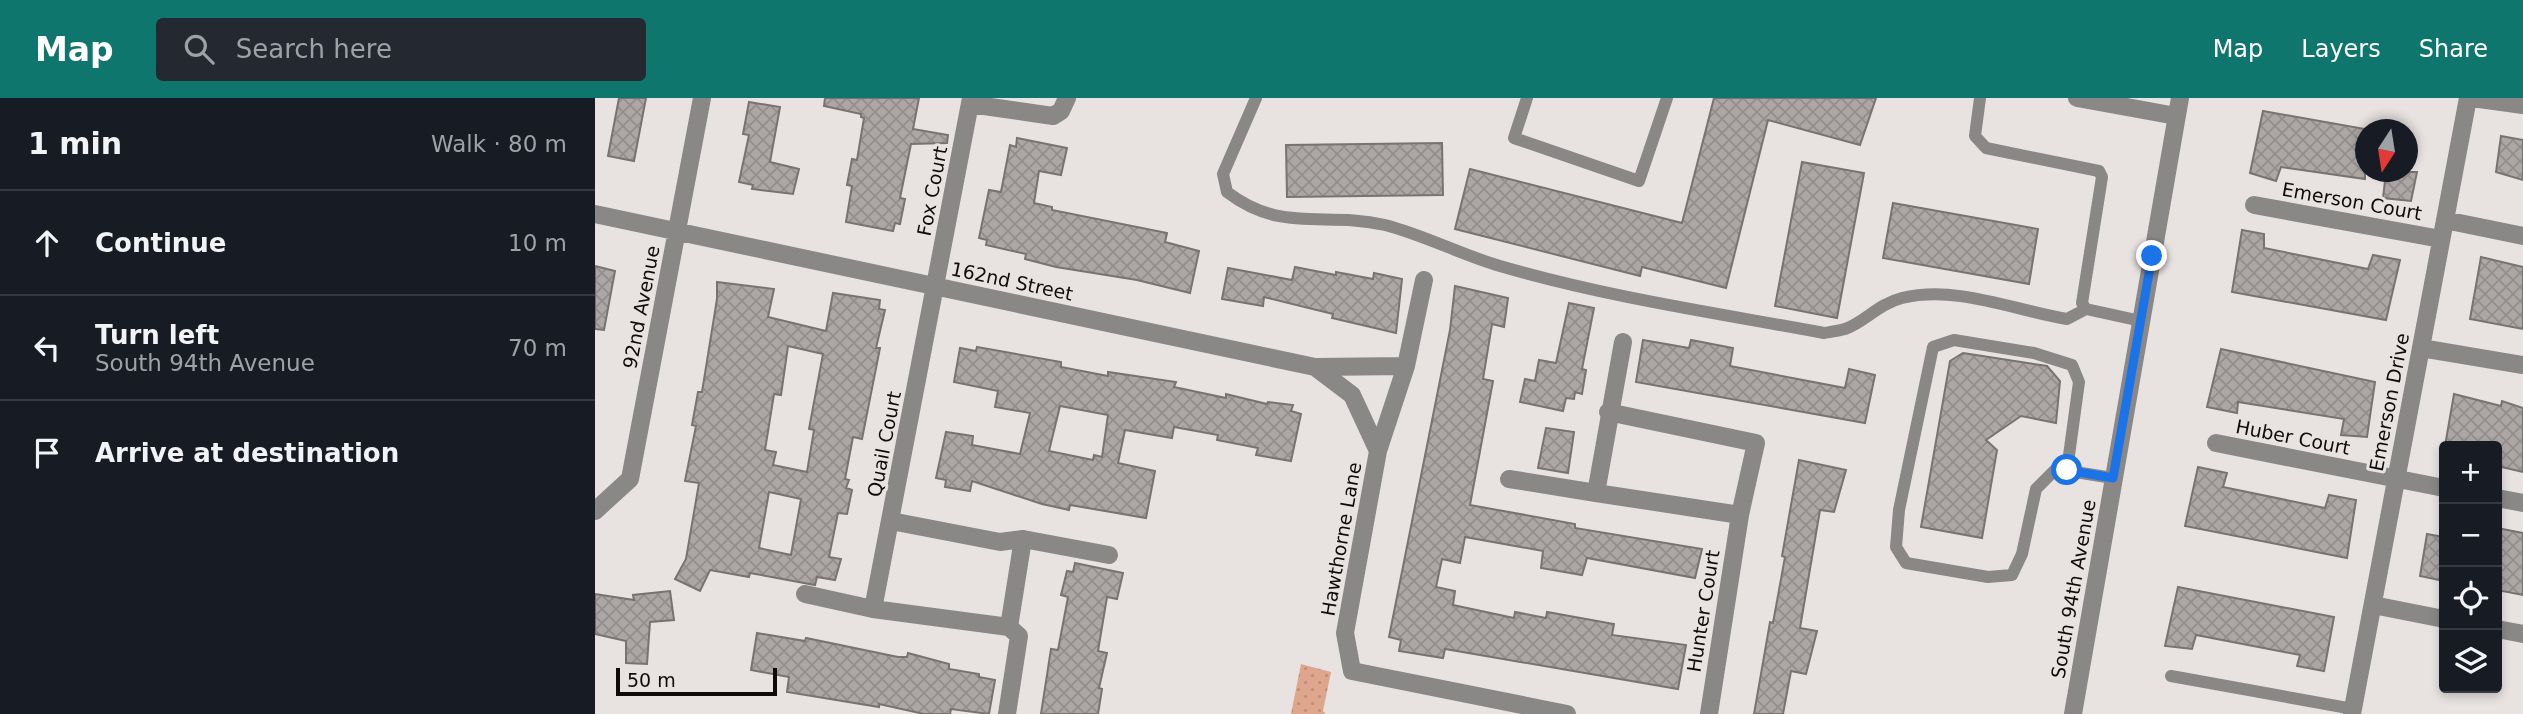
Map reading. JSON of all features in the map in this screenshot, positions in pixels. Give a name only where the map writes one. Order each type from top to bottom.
[{"type":"street","name":"92nd Avenue","points":[[596,511],[630,479],[702,98]]},
{"type":"street","name":"Fox Court","points":[[935,286],[971,101],[1053,116],[1061,111],[1067,98]]},
{"type":"street","points":[[2077,98],[2178,107]]},
{"type":"street","points":[[2470,98],[2523,105]]},
{"type":"street","name":"Emerson Drive","points":[[2352,711],[2470,98]]},
{"type":"street","name":"South 94th Avenue","points":[[2073,714],[2178,107]]},
{"type":"street","name":"Emerson Court","points":[[2254,205],[2441,239]]},
{"type":"street","name":"162nd Street","points":[[595,214],[1315,367],[1352,394],[1378,451]]},
{"type":"street","points":[[2445,220],[2523,236]]},
{"type":"street","name":"Hawthorne Lane","points":[[1424,280],[1406,366],[1378,451],[1345,633],[1352,671],[1567,714]]},
{"type":"street","name":"Quail Court","points":[[873,609],[935,286]]},
{"type":"street","points":[[1596,493],[1608,412],[1623,342]]},
{"type":"street","points":[[2421,348],[2523,365]]},
{"type":"street","points":[[1315,367],[1406,366]]},
{"type":"street","name":"Hunter Court","points":[[1608,412],[1756,443],[1739,515],[1709,714]]},
{"type":"street","name":"Huber Court","points":[[2216,443],[2439,487]]},
{"type":"street","points":[[1509,479],[1739,515]]},
{"type":"street","points":[[2502,499],[2523,503]]},
{"type":"street","points":[[891,521],[1000,542],[1023,539],[1109,555]]},
{"type":"street","points":[[1009,627],[1023,539]]},
{"type":"street","points":[[806,594],[873,609],[1009,627],[1019,636],[1007,714]]},
{"type":"street","points":[[2373,605],[2439,618]]},
{"type":"street","points":[[2502,630],[2523,634]]},
{"type":"lane","points":[[1256,98],[1223,174],[1227,192],[1258,212],[1279,218],[1385,225],[1499,266],[1595,291],[1824,333],[1847,328],[1875,308],[1899,298],[1928,293],[1972,298],[2067,319],[2086,309],[2141,321]]},
{"type":"lane","points":[[1527,98],[1514,138],[1639,181],[1667,98]]},
{"type":"lane","points":[[1980,98],[1975,136],[1986,148],[2099,171],[2102,177],[2081,296],[2086,309]]},
{"type":"lane","points":[[2067,470],[2079,382],[2072,365],[2034,353],[1954,340],[1933,347],[1899,510],[1896,547],[1906,563],[1988,577],[2012,575],[2022,554],[2036,489],[2056,469],[2113,478]]},
{"type":"lane","points":[[2171,676],[2352,711]]},
{"type":"shaded area","points":[[1301,664],[1331,672],[1323,711],[1326,714],[1291,714]]},
{"type":"building","points":[[619,98],[646,98],[634,161],[608,156]]},
{"type":"building","points":[[825,98],[919,98],[913,129],[948,135],[947,143],[911,144],[900,198],[905,199],[900,224],[895,223],[893,231],[846,222],[852,186],[847,185],[852,159],[857,160],[864,118],[861,114],[824,106]]},
{"type":"building","points":[[1714,98],[1876,98],[1860,145],[1768,120],[1726,288],[1642,267],[1640,276],[1455,229],[1470,169],[1682,223]]},
{"type":"building","points":[[749,102],[780,107],[770,162],[799,169],[793,194],[752,189],[753,185],[739,182],[749,135],[743,134]]},
{"type":"building","points":[[2263,111],[2355,127],[2355,178],[2281,167],[2276,181],[2250,173]]},
{"type":"building","points":[[2501,136],[2523,140],[2523,180],[2496,172]]},
{"type":"building","points":[[1017,138],[1067,148],[1061,175],[1039,171],[1034,203],[1052,207],[1052,210],[1167,233],[1165,242],[1199,251],[1190,293],[1137,280],[1056,267],[1025,259],[1026,254],[986,245],[987,240],[979,238],[989,190],[1001,192],[1010,145],[1016,147]]},
{"type":"building","points":[[1442,143],[1443,195],[1287,197],[1286,145]]},
{"type":"building","points":[[1802,162],[1864,173],[1837,318],[1775,306]]},
{"type":"building","points":[[2385,182],[2415,182],[2411,201],[2383,198]]},
{"type":"building","points":[[1893,203],[2038,229],[2029,284],[1883,258]]},
{"type":"building","points":[[2242,230],[2264,234],[2264,248],[2368,269],[2373,255],[2400,260],[2386,320],[2232,292]]},
{"type":"building","points":[[2481,257],[2523,267],[2523,329],[2470,319]]},
{"type":"building","points":[[595,266],[615,271],[604,330],[595,329]]},
{"type":"building","points":[[1295,267],[1336,275],[1336,272],[1373,279],[1374,273],[1402,279],[1396,333],[1332,318],[1333,314],[1264,297],[1263,306],[1222,299],[1228,268],[1292,280]]},
{"type":"building","points":[[717,282],[774,289],[768,317],[826,331],[833,293],[880,300],[879,309],[885,310],[876,348],[880,348],[862,439],[853,437],[845,479],[849,480],[846,488],[852,490],[847,514],[838,513],[829,557],[841,559],[835,580],[817,577],[815,585],[750,573],[749,577],[710,570],[700,591],[675,579],[686,559],[699,483],[685,481],[696,426],[692,425],[698,392],[702,392],[717,299]],"holes":[[[788,346],[823,354],[809,429],[814,430],[807,472],[773,465],[776,452],[765,450],[774,394],[781,395]],[[769,492],[801,499],[791,555],[759,548]]]},
{"type":"building","points":[[1455,286],[1508,298],[1504,327],[1492,324],[1483,379],[1493,381],[1470,505],[1575,524],[1575,528],[1702,549],[1695,578],[1587,558],[1582,575],[1541,568],[1543,551],[1465,537],[1460,563],[1442,559],[1436,587],[1455,591],[1453,605],[1514,618],[1515,612],[1546,618],[1547,612],[1614,624],[1612,635],[1686,645],[1678,689],[1445,649],[1443,658],[1399,651],[1401,640],[1389,637],[1450,330]]},
{"type":"building","points":[[1569,303],[1594,308],[1582,369],[1586,370],[1582,394],[1575,392],[1574,399],[1566,398],[1563,411],[1520,402],[1525,379],[1535,381],[1539,360],[1556,363]]},
{"type":"building","points":[[1643,340],[1689,348],[1691,340],[1733,348],[1730,366],[1845,388],[1849,369],[1875,375],[1865,423],[1636,382]]},
{"type":"building","points":[[977,347],[1061,362],[1061,367],[1108,376],[1108,372],[1176,382],[1174,387],[1226,398],[1226,394],[1267,404],[1293,405],[1291,411],[1301,414],[1291,461],[1256,455],[1258,448],[1217,440],[1218,435],[1174,427],[1172,438],[1125,430],[1118,463],[1155,471],[1146,518],[1070,505],[1069,510],[972,481],[970,491],[945,487],[946,480],[936,478],[946,432],[973,436],[972,445],[1020,454],[1030,413],[995,407],[998,391],[954,382],[960,348],[976,351]],"holes":[[[1060,406],[1108,415],[1102,457],[1094,455],[1093,460],[1049,451]]]},
{"type":"building","points":[[2221,349],[2375,382],[2367,437],[2341,435],[2344,419],[2238,402],[2237,413],[2207,407]]},
{"type":"building","points":[[1963,353],[2047,366],[2060,381],[2056,423],[2021,416],[1986,440],[1997,450],[1982,538],[1921,527],[1950,361]]},
{"type":"building","points":[[2454,394],[2501,406],[2502,401],[2523,408],[2523,472],[2502,467],[2502,441],[2446,441]]},
{"type":"building","points":[[1546,428],[1574,432],[1568,473],[1538,468]]},
{"type":"building","points":[[1799,460],[1846,470],[1834,512],[1820,510],[1800,628],[1817,631],[1806,674],[1791,671],[1783,714],[1754,714],[1770,622],[1773,623],[1785,557],[1782,556]]},
{"type":"building","points":[[2198,467],[2227,473],[2223,487],[2325,508],[2329,495],[2356,500],[2347,558],[2185,526]]},
{"type":"building","points":[[2502,529],[2523,533],[2523,595],[2502,591]]},
{"type":"building","points":[[2427,534],[2439,536],[2439,580],[2420,576]]},
{"type":"building","points":[[1075,563],[1123,573],[1117,599],[1107,597],[1098,651],[1107,653],[1099,688],[1102,689],[1098,714],[1041,714],[1051,649],[1058,650],[1068,597],[1061,595],[1067,571],[1073,572]]},
{"type":"building","points":[[2178,587],[2334,617],[2324,671],[2297,666],[2300,655],[2196,635],[2192,649],[2165,646]]},
{"type":"building","points":[[670,591],[674,620],[650,622],[647,664],[626,663],[626,641],[595,634],[595,594],[634,600],[633,595]]},
{"type":"building","points":[[757,633],[805,641],[806,638],[898,657],[907,657],[908,653],[949,664],[949,669],[979,674],[979,677],[995,680],[989,714],[951,709],[950,714],[924,714],[879,704],[879,707],[787,692],[789,677],[751,670]]},
{"type":"route","points":[[2067,470],[2113,478],[2152,256]]}]
